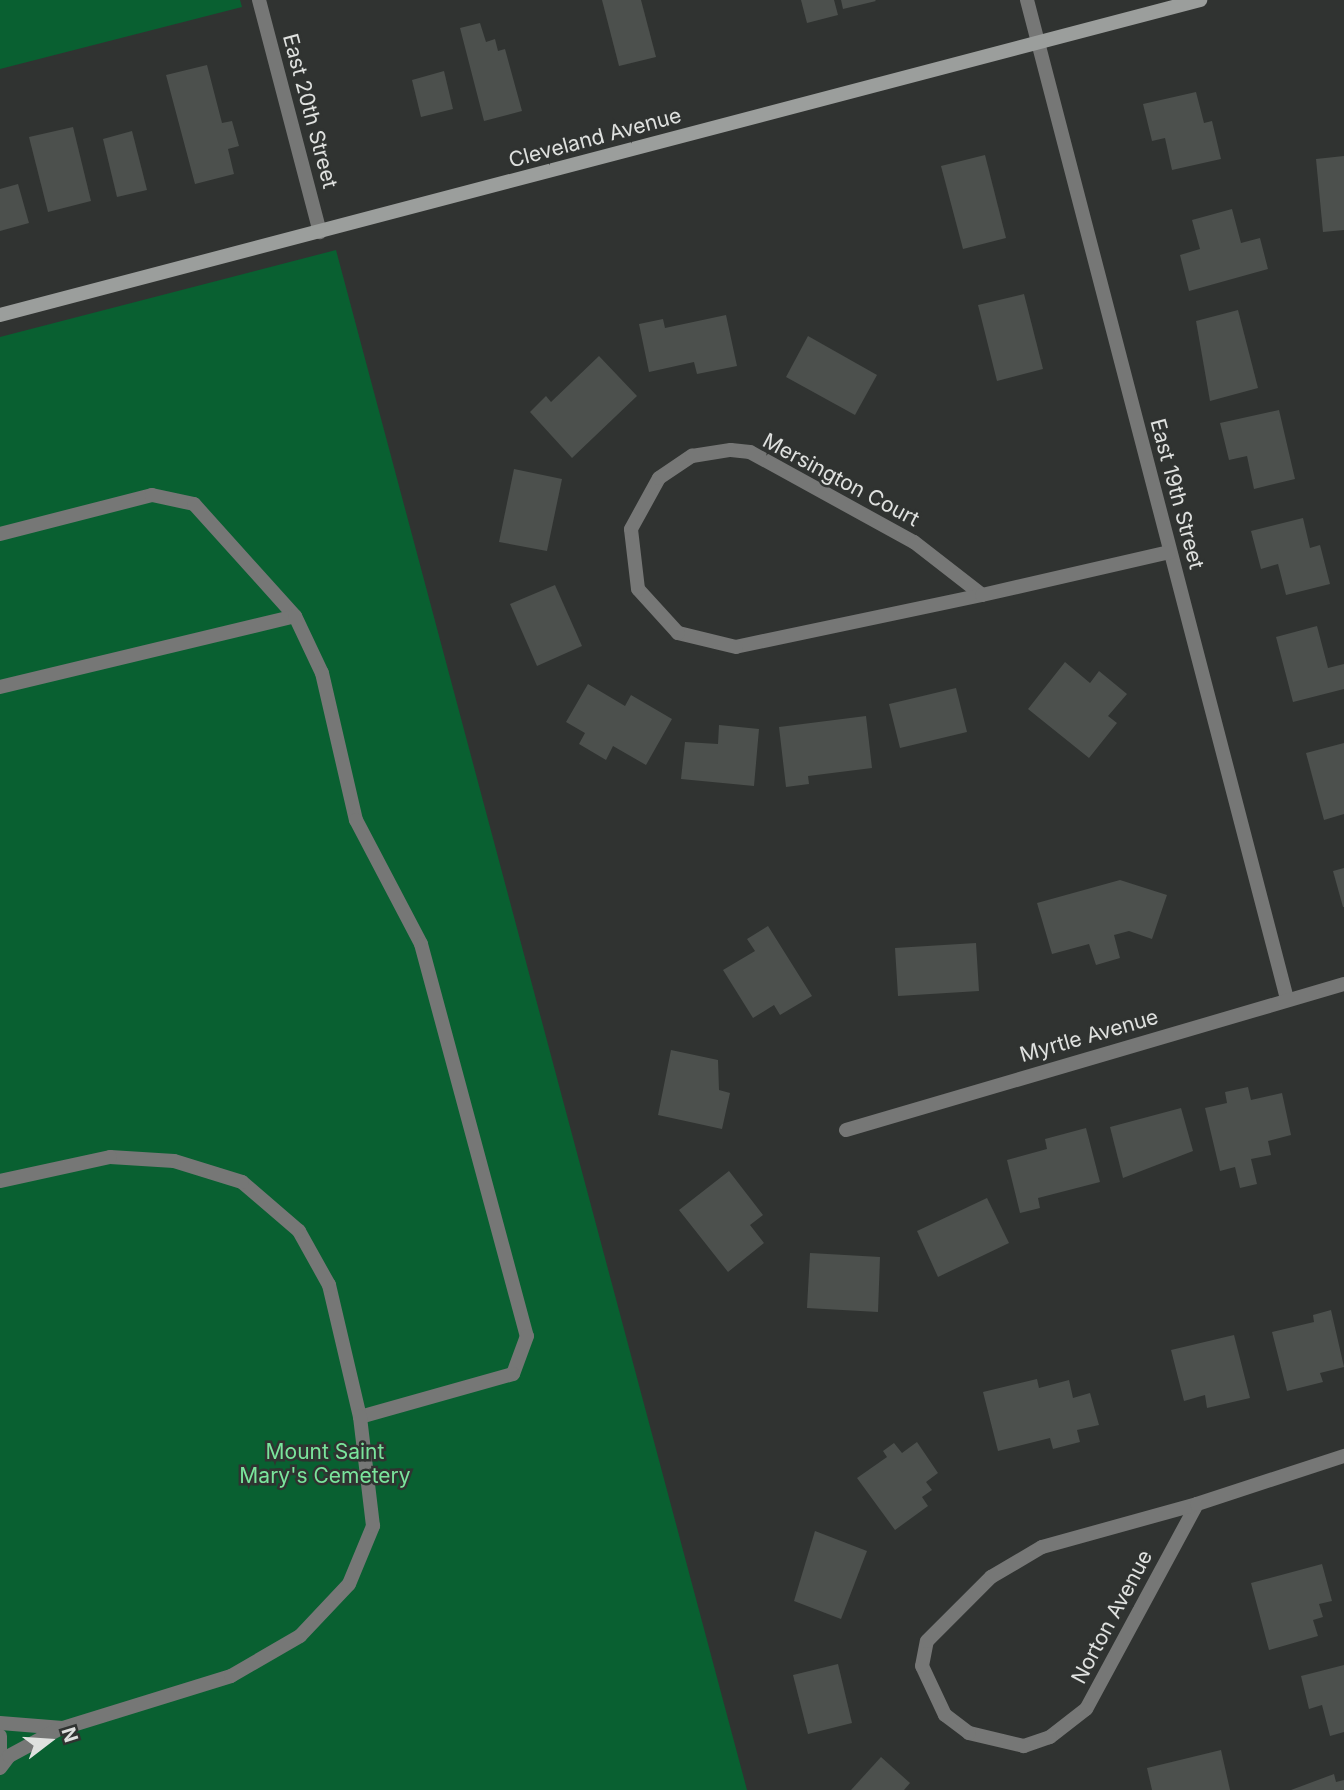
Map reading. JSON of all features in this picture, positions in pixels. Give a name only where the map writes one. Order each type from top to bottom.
[{"type":"main road","name":"Cleveland Avenue","points":[[0,315],[1200,0]]},
{"type":"street","name":"East 20th Street","points":[[259,0],[320,232]]},
{"type":"street","name":"East 19th Street","points":[[1027,0],[1287,999]]},
{"type":"street","name":"Mersington Court","points":[[982,595],[914,542],[750,452],[711,452],[674,466],[646,493],[631,529],[632,570],[648,607],[678,634],[716,647],[982,595],[1170,552]]},
{"type":"street","points":[[0,534],[152,495],[194,504],[295,616],[322,673],[355,820],[421,944],[527,1336],[513,1374],[360,1417]]},
{"type":"street","points":[[0,687],[295,616]]},
{"type":"street","name":"Myrtle Avenue","points":[[846,1130],[1344,984]]},
{"type":"street","points":[[0,1181],[110,1157],[174,1161],[242,1182],[299,1231],[329,1285],[360,1417],[373,1526],[349,1584],[300,1636],[232,1676],[63,1728],[9,1756],[0,1768]]},
{"type":"street","name":"Norton Avenue","points":[[1197,1504],[1086,1709],[1050,1737],[1024,1746],[969,1733],[945,1715],[922,1666],[927,1641],[991,1577],[1042,1547],[1197,1504],[1344,1456]]},
{"type":"street","points":[[0,1723],[63,1728]]},
{"type":"street","points":[[0,1736],[0,1753]]},
{"type":"green space","points":[[0,0],[240,0],[242,7],[0,69]]},
{"type":"green space","name":"Mount Saint Mary's Cemetery","points":[[336,250],[747,1790],[0,1790],[0,337]]},
{"type":"building","points":[[602,0],[641,0],[656,57],[619,66]]},
{"type":"building","points":[[801,0],[834,0],[838,15],[807,23]]},
{"type":"building","points":[[841,0],[875,0],[876,1],[843,9]]},
{"type":"building","points":[[480,23],[486,42],[495,39],[498,51],[505,49],[522,111],[484,121],[460,28]]},
{"type":"building","points":[[207,65],[222,123],[232,121],[239,146],[228,149],[234,174],[195,184],[166,75]]},
{"type":"building","points":[[444,71],[453,109],[421,117],[412,80]]},
{"type":"building","points":[[1196,92],[1204,123],[1212,121],[1221,159],[1172,170],[1165,138],[1152,141],[1143,104]]},
{"type":"building","points":[[73,127],[91,201],[48,212],[29,137]]},
{"type":"building","points":[[132,131],[147,190],[117,197],[103,139]]},
{"type":"building","points":[[985,155],[1006,238],[963,249],[941,166]]},
{"type":"building","points":[[1344,156],[1344,230],[1323,232],[1316,159]]},
{"type":"building","points":[[18,184],[29,223],[0,231],[0,189]]},
{"type":"building","points":[[1232,209],[1241,243],[1260,238],[1268,269],[1189,291],[1180,255],[1200,249],[1192,220]]},
{"type":"building","points":[[1024,294],[1043,369],[997,381],[978,305]]},
{"type":"building","points":[[1238,310],[1258,388],[1210,401],[1196,321]]},
{"type":"building","points":[[726,315],[737,366],[697,374],[694,362],[649,372],[639,324],[663,319],[665,328]]},
{"type":"building","points":[[808,336],[877,375],[855,415],[786,377]]},
{"type":"building","points":[[599,356],[637,396],[572,458],[530,412],[546,396],[551,402]]},
{"type":"building","points":[[1279,410],[1295,479],[1254,489],[1247,456],[1229,460],[1220,423]]},
{"type":"building","points":[[514,469],[562,479],[547,551],[499,542]]},
{"type":"building","points":[[1303,518],[1310,548],[1320,545],[1330,584],[1286,595],[1278,564],[1261,569],[1251,531]]},
{"type":"building","points":[[555,585],[582,646],[537,666],[510,604]]},
{"type":"building","points":[[1317,626],[1328,668],[1344,664],[1344,689],[1293,702],[1276,637]]},
{"type":"building","points":[[1065,662],[1090,683],[1099,671],[1127,694],[1108,716],[1117,723],[1089,758],[1028,709]]},
{"type":"building","points":[[588,684],[625,706],[631,695],[672,719],[646,765],[613,746],[606,760],[579,744],[585,733],[566,722]]},
{"type":"building","points":[[956,688],[967,732],[900,748],[889,704]]},
{"type":"building","points":[[866,716],[872,768],[808,776],[809,784],[786,787],[779,727]]},
{"type":"building","points":[[719,725],[759,729],[754,786],[681,779],[685,742],[718,744]]},
{"type":"building","points":[[1344,743],[1344,814],[1324,820],[1306,753]]},
{"type":"building","points":[[1344,868],[1344,907],[1343,907],[1333,871]]},
{"type":"building","points":[[1120,880],[1167,895],[1152,939],[1129,931],[1114,935],[1120,958],[1096,965],[1089,944],[1052,954],[1037,903]]},
{"type":"building","points":[[768,926],[812,996],[780,1015],[774,1005],[753,1018],[723,970],[755,951],[747,939]]},
{"type":"building","points":[[976,943],[979,991],[898,996],[895,948]]},
{"type":"building","points":[[671,1050],[718,1060],[719,1090],[730,1093],[722,1129],[658,1115]]},
{"type":"building","points":[[1248,1087],[1251,1100],[1282,1093],[1291,1135],[1268,1141],[1271,1155],[1251,1159],[1257,1184],[1240,1188],[1235,1167],[1220,1171],[1205,1108],[1227,1103],[1225,1092]]},
{"type":"building","points":[[1181,1108],[1193,1151],[1123,1178],[1110,1127]]},
{"type":"building","points":[[1086,1128],[1100,1182],[1038,1198],[1040,1208],[1020,1213],[1007,1160],[1047,1149],[1045,1139]]},
{"type":"building","points":[[729,1171],[763,1215],[750,1225],[764,1243],[728,1272],[679,1210]]},
{"type":"building","points":[[987,1198],[1009,1243],[938,1277],[917,1231]]},
{"type":"building","points":[[810,1253],[880,1257],[878,1312],[807,1308]]},
{"type":"building","points":[[1331,1310],[1344,1367],[1320,1373],[1323,1382],[1287,1391],[1272,1332],[1314,1322],[1313,1315]]},
{"type":"building","points":[[1234,1335],[1250,1398],[1207,1408],[1205,1395],[1184,1401],[1171,1350]]},
{"type":"building","points":[[1037,1379],[1039,1388],[1069,1380],[1073,1398],[1090,1393],[1099,1425],[1077,1430],[1080,1442],[1053,1449],[1050,1438],[998,1451],[983,1392]]},
{"type":"building","points":[[917,1442],[938,1473],[926,1482],[932,1490],[922,1497],[928,1506],[895,1530],[857,1478],[887,1457],[883,1451],[894,1443],[902,1453]]},
{"type":"building","points":[[815,1531],[867,1551],[841,1619],[794,1601]]},
{"type":"building","points":[[1322,1564],[1332,1601],[1319,1604],[1323,1617],[1313,1620],[1318,1636],[1269,1650],[1251,1583]]},
{"type":"building","points":[[838,1664],[852,1723],[808,1734],[793,1675]]},
{"type":"building","points":[[1344,1665],[1344,1732],[1330,1736],[1322,1705],[1309,1709],[1301,1676]]},
{"type":"building","points":[[1221,1750],[1230,1790],[1152,1790],[1147,1768]]},
{"type":"building","points":[[881,1757],[910,1783],[904,1790],[851,1790]]},
{"type":"building","points":[[1334,1774],[1336,1782],[1344,1780],[1344,1790],[1291,1790]]}]
